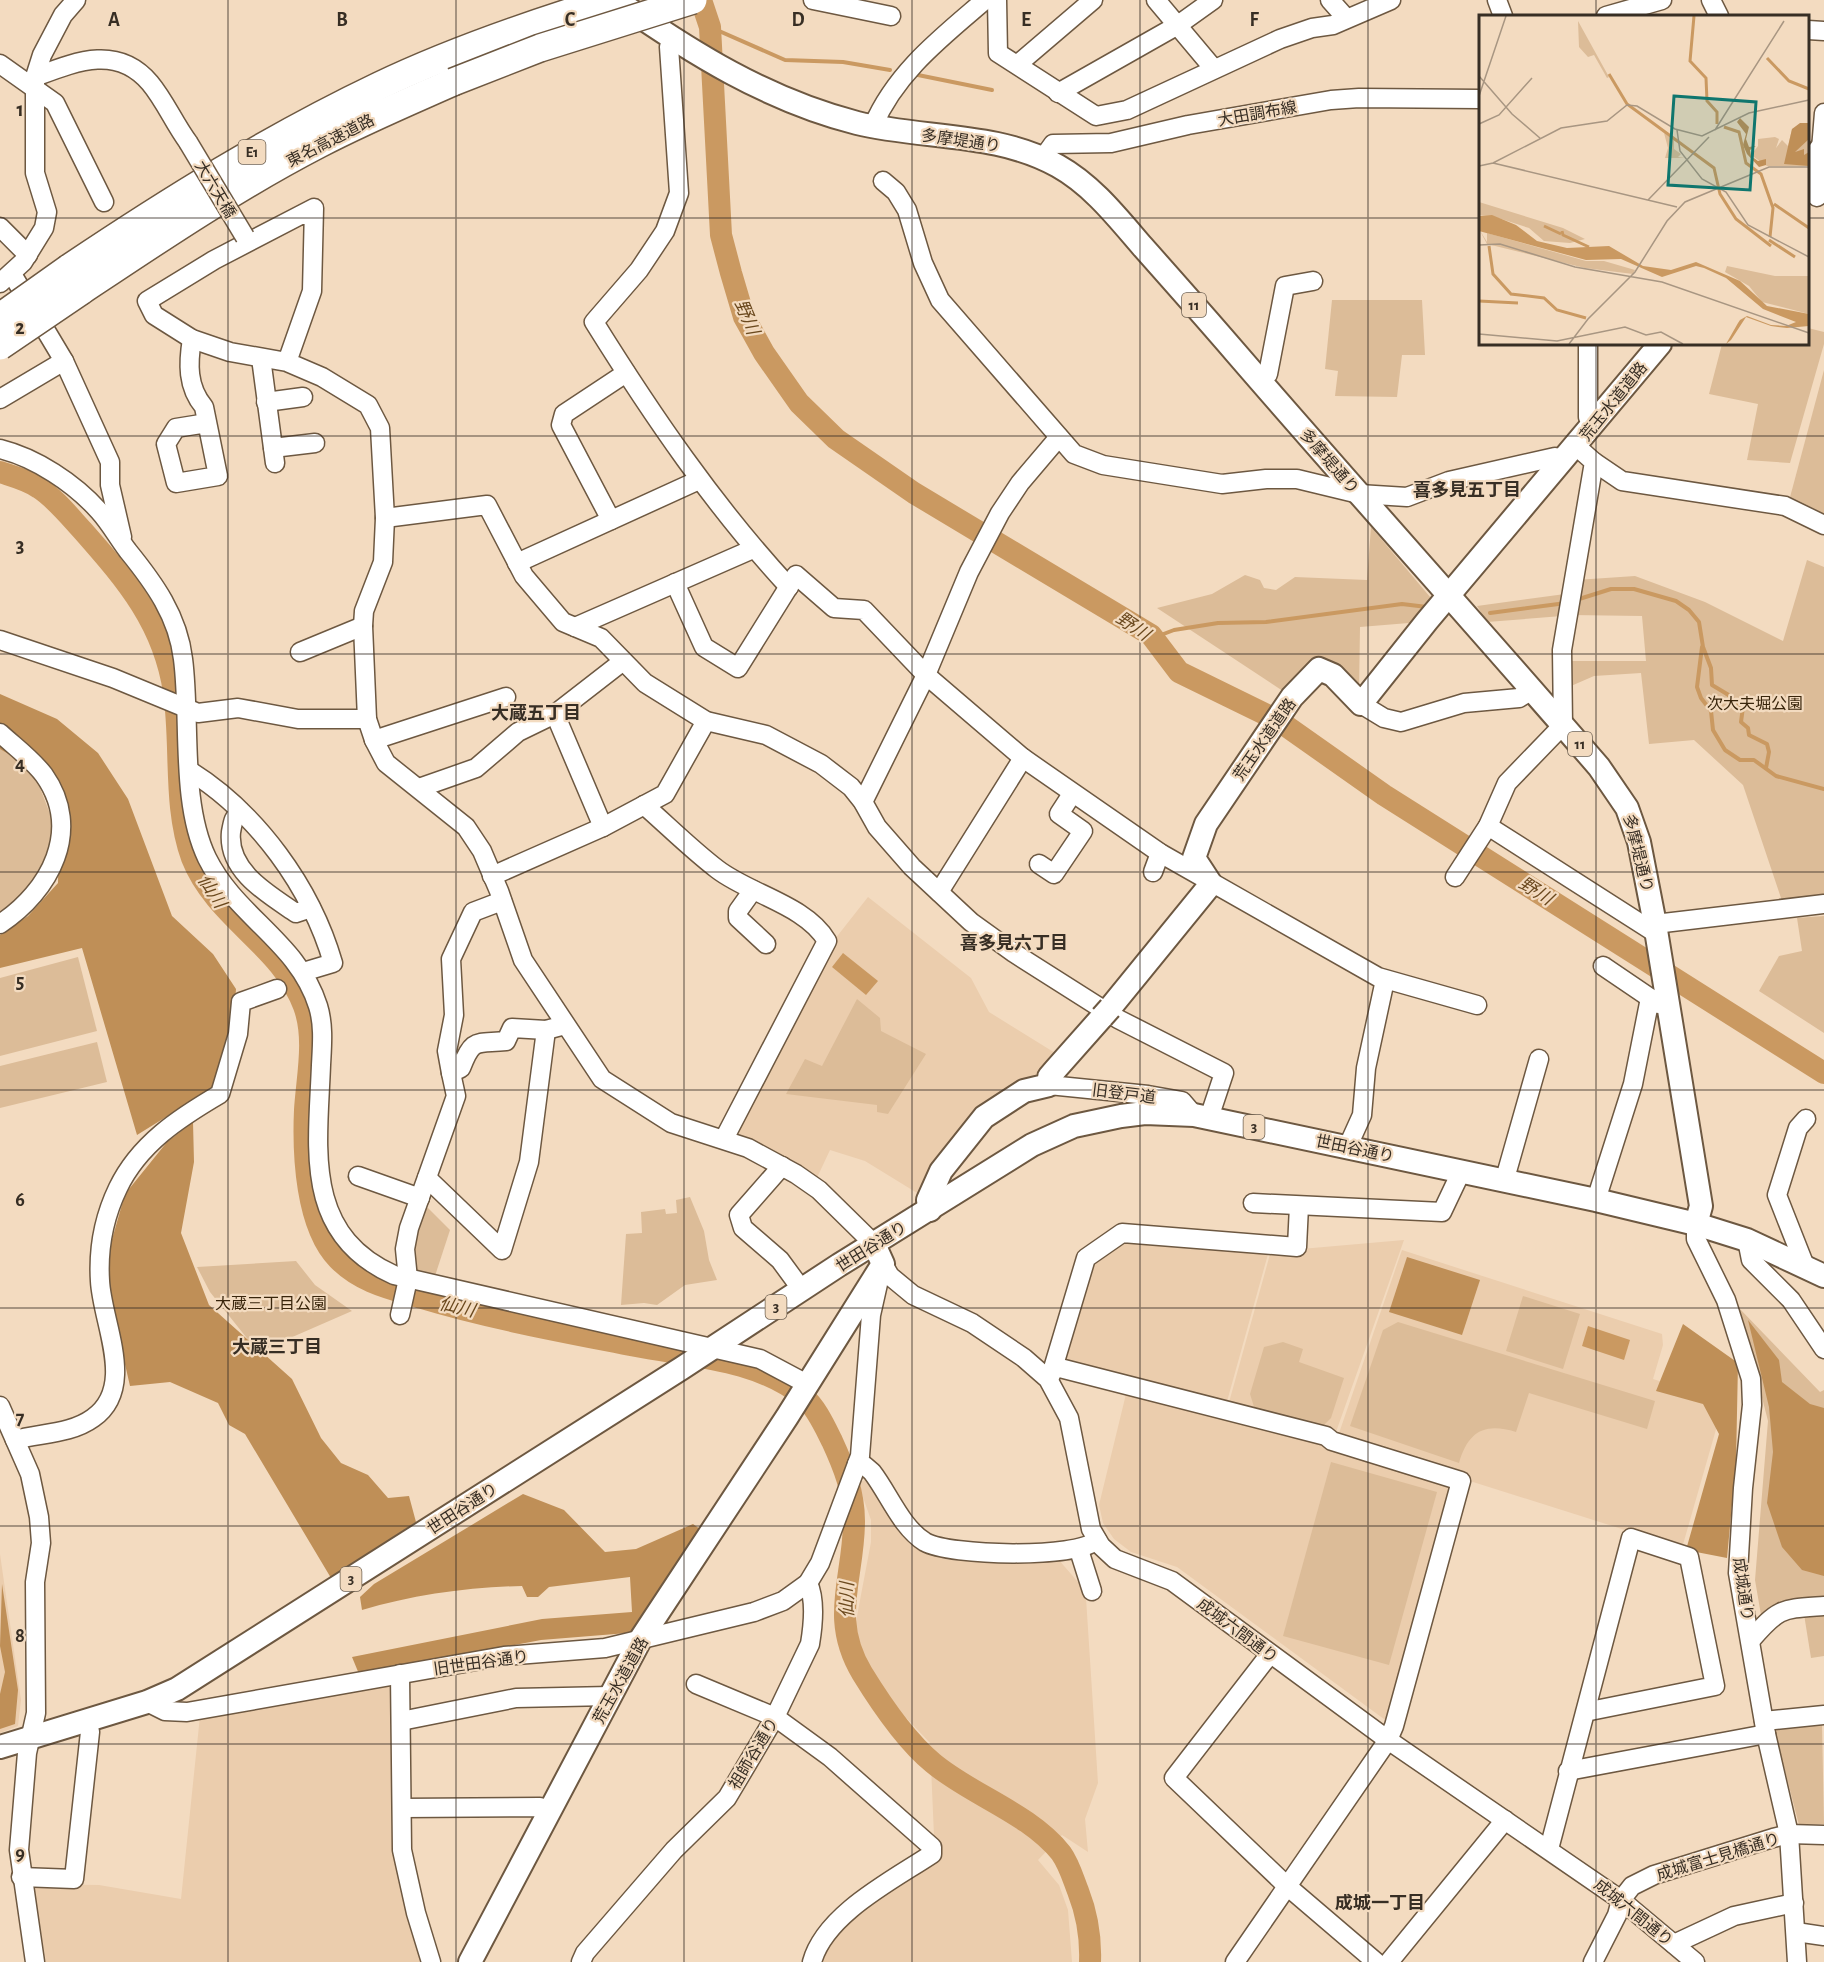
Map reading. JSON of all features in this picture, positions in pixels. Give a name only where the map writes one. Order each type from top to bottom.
[{"type":"highway","name":"東名高速道路","points":[[0,317],[75,280],[200,212],[450,69],[609,0]]},
{"type":"highway","name":"東名高速道路","points":[[450,69],[540,48],[693,0]]},
{"type":"highway","name":"東名高速道路","points":[[0,346],[75,280]]},
{"type":"main road","name":"多摩堤通り","points":[[616,0],[676,40],[738,77],[799,106],[873,126],[1017,149],[1043,158],[1079,179],[1103,202],[1260,381],[1370,495],[1449,596],[1605,773],[1627,808],[1639,842],[1657,933],[1663,1006],[1702,1207],[1696,1224]]},
{"type":"main road","name":"荒玉水道道路","points":[[1211,884],[1194,858],[1206,824],[1292,697],[1319,669],[1333,675],[1361,704],[1659,345]]},
{"type":"main road","points":[[930,1210],[928,1200],[941,1171],[984,1117],[1024,1091],[1049,1085],[1050,1077],[1055,1070],[1106,1012],[1211,884]]},
{"type":"main road","name":"世田谷通り","points":[[0,1747],[147,1702],[190,1681],[802,1290],[878,1254],[930,1210],[1032,1145],[1074,1126],[1145,1113],[1201,1117],[1348,1146],[1696,1224],[1747,1240],[1814,1271]]},
{"type":"main road","points":[[806,1386],[863,1312],[878,1254]]},
{"type":"main road","name":"荒玉水道道路","points":[[470,1962],[640,1640],[806,1386]]},
{"type":"street","points":[[76,0],[63,15],[47,45],[35,82],[35,173],[47,212],[42,235],[28,255],[6,279],[64,361],[110,462],[110,485],[123,544]]},
{"type":"street","points":[[813,0],[891,16]]},
{"type":"street","points":[[873,126],[890,92],[901,78],[945,34],[985,0]]},
{"type":"street","points":[[997,0],[998,53],[1096,116],[1127,110],[1280,39],[1312,28],[1333,25],[1391,0]]},
{"type":"street","points":[[1018,64],[1093,0]]},
{"type":"street","points":[[1156,0],[1214,69]]},
{"type":"street","points":[[1058,93],[1178,26],[1213,0]]},
{"type":"street","points":[[1330,0],[1346,18]]},
{"type":"street","points":[[1497,0],[1503,15]]},
{"type":"street","points":[[1610,15],[1663,0]]},
{"type":"street","points":[[1711,0],[1718,15]]},
{"type":"street","points":[[1809,30],[1824,32]]},
{"type":"street","points":[[676,40],[669,47],[679,193],[665,231],[646,261],[594,322],[699,480],[753,549],[789,587]]},
{"type":"street","name":"大六天橋","points":[[35,82],[88,59],[114,61],[136,70],[151,84],[247,240]]},
{"type":"street","points":[[0,64],[35,82],[55,103],[104,202]]},
{"type":"street","name":"大田調布線","points":[[1043,158],[1053,144],[1111,143],[1188,125],[1331,100],[1359,98],[1479,99]]},
{"type":"street","points":[[1816,197],[1818,152],[1824,113]]},
{"type":"street","points":[[884,181],[896,192],[907,210],[923,263],[940,300],[1074,454],[1103,465],[1222,484],[1266,478],[1297,479],[1370,495],[1407,497],[1449,481],[1569,453],[1594,462],[1622,481],[1785,506],[1824,525]]},
{"type":"street","points":[[247,240],[314,208],[312,291],[287,362]]},
{"type":"street","points":[[0,227],[28,255]]},
{"type":"street","name":"成城六間通り","points":[[247,240],[147,301],[154,315],[192,339],[230,352],[287,362],[322,377],[368,405],[380,428],[385,518],[383,562],[364,611],[363,626],[367,719],[374,740],[386,763],[466,827],[492,876],[523,960],[602,1079],[671,1123],[724,1139],[782,1166],[819,1190],[878,1254],[890,1276],[913,1294],[972,1323],[1024,1358],[1052,1373],[1069,1418],[1088,1517],[1097,1540],[1115,1559],[1172,1581],[1388,1740],[1550,1849],[1621,1900],[1695,1962]]},
{"type":"street","points":[[1260,381],[1268,374],[1285,286],[1313,282]]},
{"type":"street","points":[[192,339],[188,361],[191,382],[197,399],[204,407],[207,423]]},
{"type":"street","points":[[1588,345],[1588,417],[1594,423]]},
{"type":"street","points":[[261,358],[274,455],[315,443]]},
{"type":"street","points":[[0,399],[64,361]]},
{"type":"street","points":[[612,520],[561,425],[564,414],[626,373]]},
{"type":"street","points":[[266,402],[303,397]]},
{"type":"street","points":[[863,802],[926,675],[971,568],[996,520],[1020,483],[1059,437]]},
{"type":"street","points":[[0,449],[29,460],[74,488],[98,510],[159,592],[172,619],[183,657],[190,771],[197,826],[206,857],[219,881],[237,904],[277,940],[303,972],[320,1014],[318,1167],[326,1205],[340,1232],[362,1255],[383,1269],[408,1279],[760,1359],[806,1386]]},
{"type":"street","points":[[1456,875],[1486,829],[1506,783],[1563,725],[1561,668],[1568,606],[1594,462]]},
{"type":"street","points":[[517,563],[699,480]]},
{"type":"street","points":[[385,518],[488,506],[524,576],[563,622],[601,638],[645,683],[706,721],[766,735],[821,764],[851,787],[863,802],[877,827],[912,867],[971,922],[1118,1019],[1224,1073],[1201,1117]]},
{"type":"street","points":[[575,627],[753,549]]},
{"type":"street","points":[[675,583],[704,647],[738,668],[796,575],[834,608],[864,609],[926,675],[1023,758],[1160,853],[1211,884],[1385,980],[1477,1005]]},
{"type":"street","points":[[300,652],[363,626]]},
{"type":"street","points":[[0,640],[113,678],[198,713],[238,708],[298,718],[367,719]]},
{"type":"street","points":[[419,788],[476,768],[518,732],[555,714],[622,662]]},
{"type":"street","points":[[1361,704],[1384,718],[1401,722],[1464,703],[1519,698],[1532,690]]},
{"type":"street","points":[[374,740],[506,697]]},
{"type":"street","points":[[555,714],[603,827]]},
{"type":"street","points":[[492,876],[603,827],[665,794],[706,721]]},
{"type":"street","points":[[0,733],[42,772],[51,785],[58,801],[62,828],[58,856],[40,889],[0,924]]},
{"type":"street","points":[[939,892],[1023,758]]},
{"type":"street","points":[[190,771],[210,783],[240,811],[277,852],[311,908],[333,963],[303,972]]},
{"type":"street","points":[[1039,864],[1054,874],[1083,831],[1059,814],[1072,794]]},
{"type":"street","points":[[644,805],[718,870],[774,899],[822,932],[827,941],[724,1139]]},
{"type":"street","points":[[240,811],[233,818],[230,848],[236,861],[261,889],[296,913],[311,908]]},
{"type":"street","points":[[1486,829],[1657,933],[1824,904]]},
{"type":"street","points":[[1153,872],[1160,853]]},
{"type":"street","points":[[753,890],[738,911],[738,918],[766,944]]},
{"type":"street","points":[[401,1311],[408,1279],[405,1249],[409,1227],[456,1096],[447,1051],[454,1015],[451,959],[473,912],[502,901]]},
{"type":"street","points":[[1596,1200],[1633,1084],[1663,1006],[1603,966]]},
{"type":"street","points":[[1348,1146],[1362,1115],[1366,1068],[1385,980]]},
{"type":"street","points":[[15,1440],[75,1428],[95,1417],[113,1392],[116,1372],[100,1283],[100,1247],[119,1187],[152,1141],[175,1121],[220,1094],[238,1034],[241,1002],[277,988]]},
{"type":"street","points":[[451,1072],[461,1068],[469,1048],[474,1044],[506,1041],[512,1028],[546,1030],[565,1025]]},
{"type":"street","points":[[427,1178],[502,1250],[529,1162],[546,1030]]},
{"type":"street","points":[[1504,1182],[1539,1059]]},
{"type":"street","name":"旧登戸道","points":[[1049,1085],[1148,1095],[1182,1101],[1201,1117]]},
{"type":"street","points":[[1806,1119],[1798,1128],[1777,1195],[1814,1271]]},
{"type":"street","points":[[782,1166],[739,1215],[743,1228],[780,1260],[802,1290]]},
{"type":"street","points":[[1253,1203],[1442,1212],[1461,1172]]},
{"type":"street","points":[[358,1176],[420,1198]]},
{"type":"street","points":[[1235,1962],[1388,1740],[1394,1726],[1461,1481],[1332,1441],[1326,1436],[1052,1373],[1086,1258],[1122,1233],[1297,1247],[1299,1206]]},
{"type":"street","name":"成城通り","points":[[1696,1224],[1696,1239],[1726,1300],[1751,1379],[1752,1405],[1743,1488],[1738,1573],[1765,1728],[1790,1834],[1797,1962]]},
{"type":"street","points":[[1747,1240],[1751,1260],[1791,1300],[1824,1349]]},
{"type":"street","points":[[808,1583],[820,1563],[855,1469],[863,1428],[863,1312]]},
{"type":"street","points":[[0,1406],[30,1474],[39,1517],[41,1543],[35,1582],[37,1694],[32,1737],[27,1753],[19,1850],[21,1877],[35,1962]]},
{"type":"street","points":[[855,1469],[865,1466],[872,1472],[911,1529],[935,1547],[951,1550],[1010,1552],[1079,1550],[1097,1540]]},
{"type":"street","points":[[1550,1849],[1568,1771],[1631,1538],[1689,1557],[1715,1686],[1584,1712]]},
{"type":"street","points":[[1079,1550],[1092,1591]]},
{"type":"street","name":"旧世田谷通り","points":[[147,1702],[165,1711],[202,1710],[504,1656],[605,1648],[769,1608],[808,1583]]},
{"type":"street","name":"祖師谷通り","points":[[580,1962],[585,1953],[674,1850],[727,1798],[775,1717],[810,1644],[812,1618],[811,1590],[808,1583]]},
{"type":"street","points":[[1751,1640],[1771,1617],[1782,1610],[1824,1606]]},
{"type":"street","points":[[1270,1654],[1174,1778],[1287,1886],[1376,1962]]},
{"type":"street","points":[[400,1674],[402,1850],[419,1924],[431,1962]]},
{"type":"street","points":[[190,1681],[186,1690],[187,1697],[192,1706],[202,1710]]},
{"type":"street","points":[[696,1684],[775,1717],[830,1757],[932,1847],[932,1854],[853,1906],[820,1943],[812,1962]]},
{"type":"street","points":[[400,1720],[516,1698],[610,1696]]},
{"type":"street","points":[[1568,1771],[1824,1715]]},
{"type":"street","points":[[21,1877],[74,1879],[90,1732],[87,1720]]},
{"type":"street","points":[[402,1808],[540,1807],[549,1811]]},
{"type":"street","points":[[1389,1962],[1505,1820]]},
{"type":"street","name":"成城富士見橋通り","points":[[1621,1900],[1632,1886],[1654,1875],[1790,1834],[1824,1835]]},
{"type":"street","points":[[1593,1962],[1617,1915],[1621,1900]]},
{"type":"street","points":[[1674,1944],[1734,1916],[1794,1903]]},
{"type":"street","points":[[1796,1932],[1824,1936]]},
{"type":"shaded area","points":[[0,694],[57,719],[98,753],[128,799],[172,916],[213,954],[236,989],[233,1035],[216,1086],[137,1135],[82,948],[0,968],[0,935],[28,916],[58,883],[59,830],[32,768],[0,749]]},
{"type":"shaded area","points":[[868,897],[971,978],[989,1012],[1060,1056],[1043,1078],[1019,1081],[922,1196],[865,1161],[830,1150],[815,1182],[726,1136],[831,944]]},
{"type":"shaded area","points":[[843,953],[878,981],[866,995],[832,967]]},
{"type":"shaded area","points":[[193,1122],[194,1162],[181,1233],[209,1305],[292,1379],[321,1438],[341,1463],[368,1475],[388,1498],[409,1496],[416,1522],[331,1578],[245,1434],[229,1425],[218,1403],[170,1382],[130,1386],[107,1286],[111,1243],[125,1194],[167,1142]]},
{"type":"shaded area","points":[[1119,1238],[1270,1247],[1226,1405],[1062,1364],[1093,1257]]},
{"type":"shaded area","points":[[1404,1240],[1336,1432],[1228,1406],[1272,1247],[1301,1249]]},
{"type":"shaded area","points":[[1402,1250],[1662,1334],[1663,1345],[1653,1379],[1700,1394],[1719,1419],[1682,1548],[1337,1439]]},
{"type":"shaded area","points":[[1407,1257],[1480,1280],[1462,1335],[1389,1312]]},
{"type":"shaded area","points":[[1748,1320],[1779,1360],[1782,1382],[1810,1404],[1824,1408],[1824,1576],[1802,1570],[1782,1547],[1767,1503],[1773,1452],[1769,1407]]},
{"type":"shaded area","points":[[1683,1324],[1738,1363],[1736,1462],[1727,1558],[1686,1550],[1719,1434],[1703,1404],[1656,1391]]},
{"type":"shaded area","points":[[1588,1326],[1630,1340],[1624,1360],[1582,1346]]},
{"type":"shaded area","points":[[1129,1392],[1454,1482],[1388,1722],[1177,1567],[1131,1552],[1114,1539],[1103,1523],[1099,1505],[1126,1394]]},
{"type":"shaded area","points":[[867,1479],[902,1532],[918,1549],[948,1560],[1058,1559],[1078,1582],[1086,1598],[1098,1783],[1085,1819],[1088,1852],[1062,1835],[1038,1860],[1059,1885],[1068,1910],[1072,1962],[816,1962],[855,1912],[935,1859],[930,1743],[895,1706],[864,1665],[854,1632],[871,1542],[871,1520],[858,1483]]},
{"type":"shaded area","points":[[523,1494],[564,1510],[605,1552],[636,1549],[693,1524],[704,1532],[640,1632],[541,1640],[359,1674],[352,1657],[542,1619],[632,1612],[630,1577],[549,1587],[538,1597],[527,1597],[522,1586],[482,1588],[421,1596],[362,1610],[360,1597],[374,1584]]},
{"type":"shaded area","points":[[0,1554],[21,1700],[18,1726],[0,1733]]},
{"type":"shaded area","points":[[2,1584],[18,1690],[15,1724],[0,1729],[0,1694],[5,1672],[0,1646]]},
{"type":"shaded area","points":[[396,1681],[397,1849],[425,1962],[46,1962],[33,1884],[99,1885],[181,1899],[200,1716]]},
{"type":"green space","points":[[1332,300],[1422,300],[1425,355],[1402,355],[1397,397],[1335,396],[1338,371],[1325,369]]},
{"type":"green space","points":[[1809,328],[1824,332],[1824,344],[1790,463],[1747,460],[1758,404],[1709,394],[1722,345],[1809,345]]},
{"type":"green space","points":[[1824,370],[1824,522],[1789,501]]},
{"type":"green space","points":[[1371,527],[1436,604],[1421,622],[1360,627],[1359,692],[1320,662],[1292,697],[1157,608],[1212,594],[1245,575],[1260,580],[1264,588],[1276,590],[1295,577],[1367,580]]},
{"type":"green space","name":"次大夫堀公園","points":[[1807,560],[1824,567],[1824,896],[1782,901],[1743,785],[1694,740],[1649,744],[1641,673],[1594,676],[1571,686],[1572,661],[1646,661],[1642,616],[1571,615],[1576,580],[1635,576],[1705,602],[1783,641]]},
{"type":"green space","points":[[1565,594],[1562,616],[1487,622],[1477,606]]},
{"type":"green space","points":[[0,745],[37,780],[52,819],[50,849],[43,876],[0,915]]},
{"type":"green space","points":[[1824,916],[1824,1033],[1759,991],[1779,956],[1802,951],[1797,918]]},
{"type":"green space","points":[[78,957],[97,1031],[0,1056],[0,978]]},
{"type":"green space","points":[[857,999],[880,1018],[881,1031],[926,1054],[888,1114],[877,1112],[877,1105],[786,1094],[805,1059],[822,1066]]},
{"type":"green space","points":[[97,1042],[107,1082],[0,1108],[0,1066]]},
{"type":"green space","points":[[690,1197],[704,1231],[709,1260],[717,1280],[685,1285],[657,1305],[644,1303],[621,1305],[626,1234],[642,1233],[641,1212],[665,1209],[666,1214],[677,1213],[676,1200]]},
{"type":"green space","points":[[428,1208],[450,1230],[434,1279],[414,1274],[411,1250],[421,1209]]},
{"type":"green space","name":"大蔵三丁目公園","points":[[296,1261],[315,1285],[352,1311],[258,1352],[210,1292],[197,1267]]},
{"type":"green space","points":[[1523,1296],[1580,1314],[1563,1369],[1506,1351]]},
{"type":"green space","points":[[1739,1308],[1820,1392],[1824,1390],[1824,1600],[1783,1603],[1761,1615],[1755,1580],[1768,1421]]},
{"type":"green space","points":[[1398,1322],[1655,1401],[1647,1429],[1529,1393],[1516,1432],[1495,1428],[1479,1432],[1467,1444],[1459,1463],[1350,1426],[1383,1330]]},
{"type":"green space","points":[[1283,1342],[1303,1349],[1299,1362],[1344,1378],[1331,1418],[1323,1426],[1255,1410],[1250,1394],[1264,1347]]},
{"type":"green space","points":[[1331,1462],[1437,1492],[1389,1665],[1283,1636]]},
{"type":"green space","points":[[1824,1606],[1824,1656],[1811,1658],[1803,1608]]},
{"type":"green space","points":[[1822,1723],[1824,1824],[1799,1825],[1774,1728]]},
{"type":"waterway","name":"野川","points":[[701,0],[710,27],[721,235],[744,317],[764,353],[799,403],[836,439],[914,493],[1151,635],[1179,672],[1279,721],[1384,795],[1824,1073]]},
{"type":"waterway","points":[[710,27],[785,60],[843,62],[890,70]]},
{"type":"waterway","points":[[913,74],[992,90]]},
{"type":"waterway","name":"仙川","points":[[0,472],[35,485],[62,508],[128,586],[152,624],[162,645],[174,692],[182,818],[192,858],[216,898],[265,948],[294,985],[308,1019],[310,1045],[305,1110],[306,1168],[313,1209],[327,1245],[347,1267],[367,1280],[388,1288],[448,1306],[529,1325],[724,1361],[766,1375],[786,1384],[804,1397],[826,1430],[848,1480],[854,1521],[845,1616],[852,1653],[862,1673],[894,1721],[923,1754],[948,1774],[1033,1827],[1061,1853],[1071,1871],[1084,1908],[1088,1926],[1090,1962]]},
{"type":"waterway","points":[[1576,600],[1611,589],[1634,589],[1676,601],[1689,610],[1699,622],[1703,647],[1711,668],[1712,685],[1727,694]]},
{"type":"waterway","points":[[1490,613],[1566,603]]},
{"type":"waterway","points":[[1153,638],[1174,630],[1218,623],[1266,622],[1402,604],[1427,607]]},
{"type":"waterway","points":[[1702,647],[1697,687],[1701,698],[1711,711],[1713,730],[1725,750],[1740,760],[1754,760],[1776,776],[1824,789]]},
{"type":"waterway","points":[[1727,694],[1743,707],[1741,722],[1748,728],[1749,735],[1767,744],[1769,752],[1766,768]]},
{"type":"district","name":"喜多見五丁目","points":[[1467,490]]},
{"type":"district","name":"大蔵五丁目","points":[[536,713]]},
{"type":"district","name":"喜多見六丁目","points":[[1014,943]]},
{"type":"district","name":"大蔵三丁目","points":[[277,1347]]},
{"type":"district","name":"成城一丁目","points":[[1380,1903]]}]
